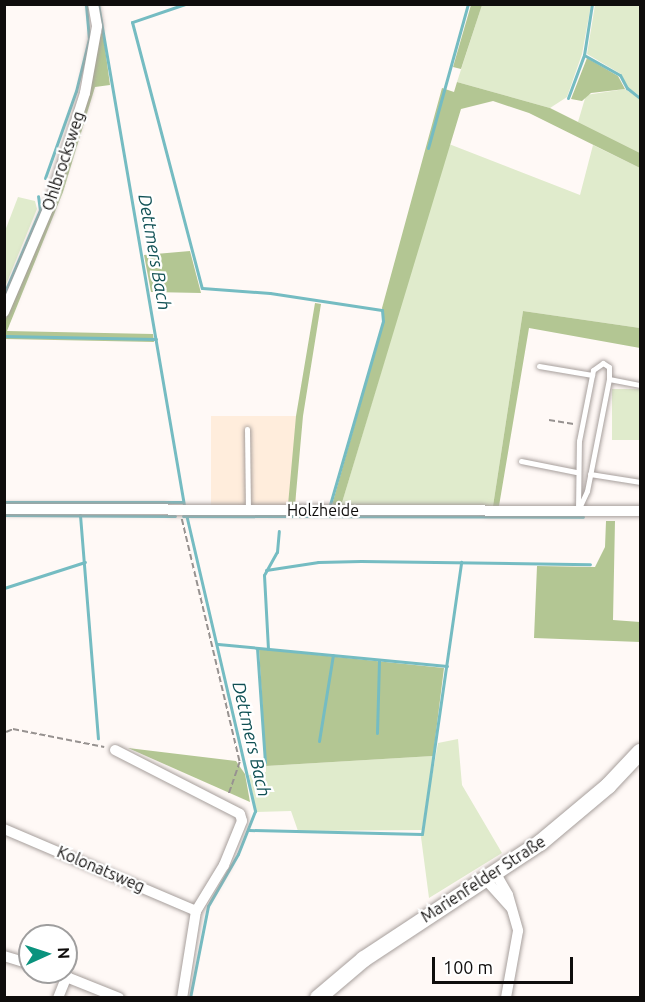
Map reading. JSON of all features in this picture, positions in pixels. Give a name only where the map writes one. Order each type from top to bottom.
[{"type":"main road","name":"Marienfelder Straße","points":[[318,998],[363,959],[491,877],[574,817],[640,752]]},
{"type":"street","name":"Ohlbrocksweg","points":[[4,312],[48,209],[85,93],[97,26],[93,4]]},
{"type":"street","name":"Holzheide","points":[[4,508],[640,512]]},
{"type":"street","points":[[116,750],[240,814],[242,821],[224,865],[196,911],[182,998]]},
{"type":"street","name":"Kolonatsweg","points":[[4,829],[196,911]]},
{"type":"street","points":[[491,877],[512,908],[517,939],[506,998]]},
{"type":"street","points":[[78,981],[119,998]]},
{"type":"street","points":[[58,998],[64,984]]},
{"type":"lane","points":[[603,363],[609,367],[609,379],[591,474],[578,510],[576,472],[582,425],[592,375],[596,365],[603,363]]},
{"type":"lane","points":[[539,366],[592,375]]},
{"type":"lane","points":[[609,379],[640,385]]},
{"type":"lane","points":[[247,429],[248,509]]},
{"type":"lane","points":[[521,461],[576,472]]},
{"type":"lane","points":[[591,474],[640,482]]},
{"type":"path","points":[[549,420],[582,425]]},
{"type":"path","points":[[180,509],[240,762],[223,805]]},
{"type":"path","points":[[4,740],[5,731],[13,729],[116,750]]},
{"type":"shaded area","points":[[211,416],[296,416],[296,505],[211,505]]},
{"type":"green space","points":[[471,5],[482,5],[461,69],[453,67]]},
{"type":"green space","points":[[482,5],[591,5],[582,54],[567,97],[550,108],[457,82]]},
{"type":"green space","points":[[595,5],[640,5],[640,96],[628,88],[621,74],[587,54]]},
{"type":"green space","points":[[103,33],[110,85],[95,87],[63,192],[7,331],[153,334],[154,342],[5,339],[5,321],[50,210],[99,34]]},
{"type":"green space","points":[[587,58],[618,76],[625,89],[591,93],[582,101],[571,99]]},
{"type":"green space","points":[[457,82],[550,108],[640,153],[640,168],[529,113],[493,101],[461,109],[341,506],[332,505],[384,321],[382,308],[442,88],[454,92]]},
{"type":"green space","points":[[625,89],[640,99],[640,153],[578,122],[586,95]]},
{"type":"green space","points":[[449,144],[580,195],[593,145],[640,168],[640,328],[523,311],[493,506],[341,506]]},
{"type":"green space","points":[[18,197],[35,201],[37,209],[5,287],[5,231]]},
{"type":"green space","points":[[190,251],[201,293],[151,292],[144,255]]},
{"type":"green space","points":[[315,303],[321,304],[303,416],[295,505],[288,505],[296,416]]},
{"type":"green space","points":[[523,311],[640,328],[640,348],[529,328],[499,506],[493,506]]},
{"type":"green space","points":[[612,389],[640,389],[640,440],[612,440]]},
{"type":"green space","points":[[606,521],[615,521],[613,620],[640,622],[640,642],[534,638],[537,566],[595,567],[605,547]]},
{"type":"green space","points":[[259,649],[444,668],[433,756],[266,766]]},
{"type":"green space","points":[[458,739],[462,785],[502,853],[429,898],[421,837],[438,743]]},
{"type":"green space","points":[[128,748],[236,761],[245,774],[250,802]]},
{"type":"green space","points":[[433,756],[422,830],[298,831],[291,811],[256,812],[249,775],[266,772],[266,766]]},
{"type":"waterway","points":[[45,178],[76,91],[89,39],[86,4]]},
{"type":"waterway","name":"Dettmers Bach","points":[[98,4],[184,505]]},
{"type":"waterway","points":[[185,4],[132,22],[202,288],[270,293],[382,310],[383,321],[330,505]]},
{"type":"waterway","points":[[428,148],[468,4]]},
{"type":"waterway","points":[[568,98],[584,55],[592,4]]},
{"type":"waterway","points":[[584,55],[620,75],[627,88],[640,98]]},
{"type":"waterway","points":[[4,294],[40,210],[38,196]]},
{"type":"waterway","points":[[4,336],[156,339]]},
{"type":"waterway","points":[[4,502],[183,502]]},
{"type":"waterway","name":"Dettmers Bach","points":[[186,514],[255,811],[238,854],[208,906],[190,998]]},
{"type":"waterway","points":[[4,515],[175,516]]},
{"type":"waterway","points":[[80,515],[98,738]]},
{"type":"waterway","points":[[183,516],[583,517]]},
{"type":"waterway","points":[[268,649],[264,575],[277,552],[279,531]]},
{"type":"waterway","points":[[266,570],[318,562],[361,561],[590,564]]},
{"type":"waterway","points":[[4,588],[85,562]]},
{"type":"waterway","points":[[249,830],[422,834],[461,562]]},
{"type":"waterway","points":[[218,644],[447,666]]},
{"type":"waterway","points":[[257,648],[265,763]]},
{"type":"waterway","points":[[319,741],[333,655]]},
{"type":"waterway","points":[[377,733],[379,660]]}]
